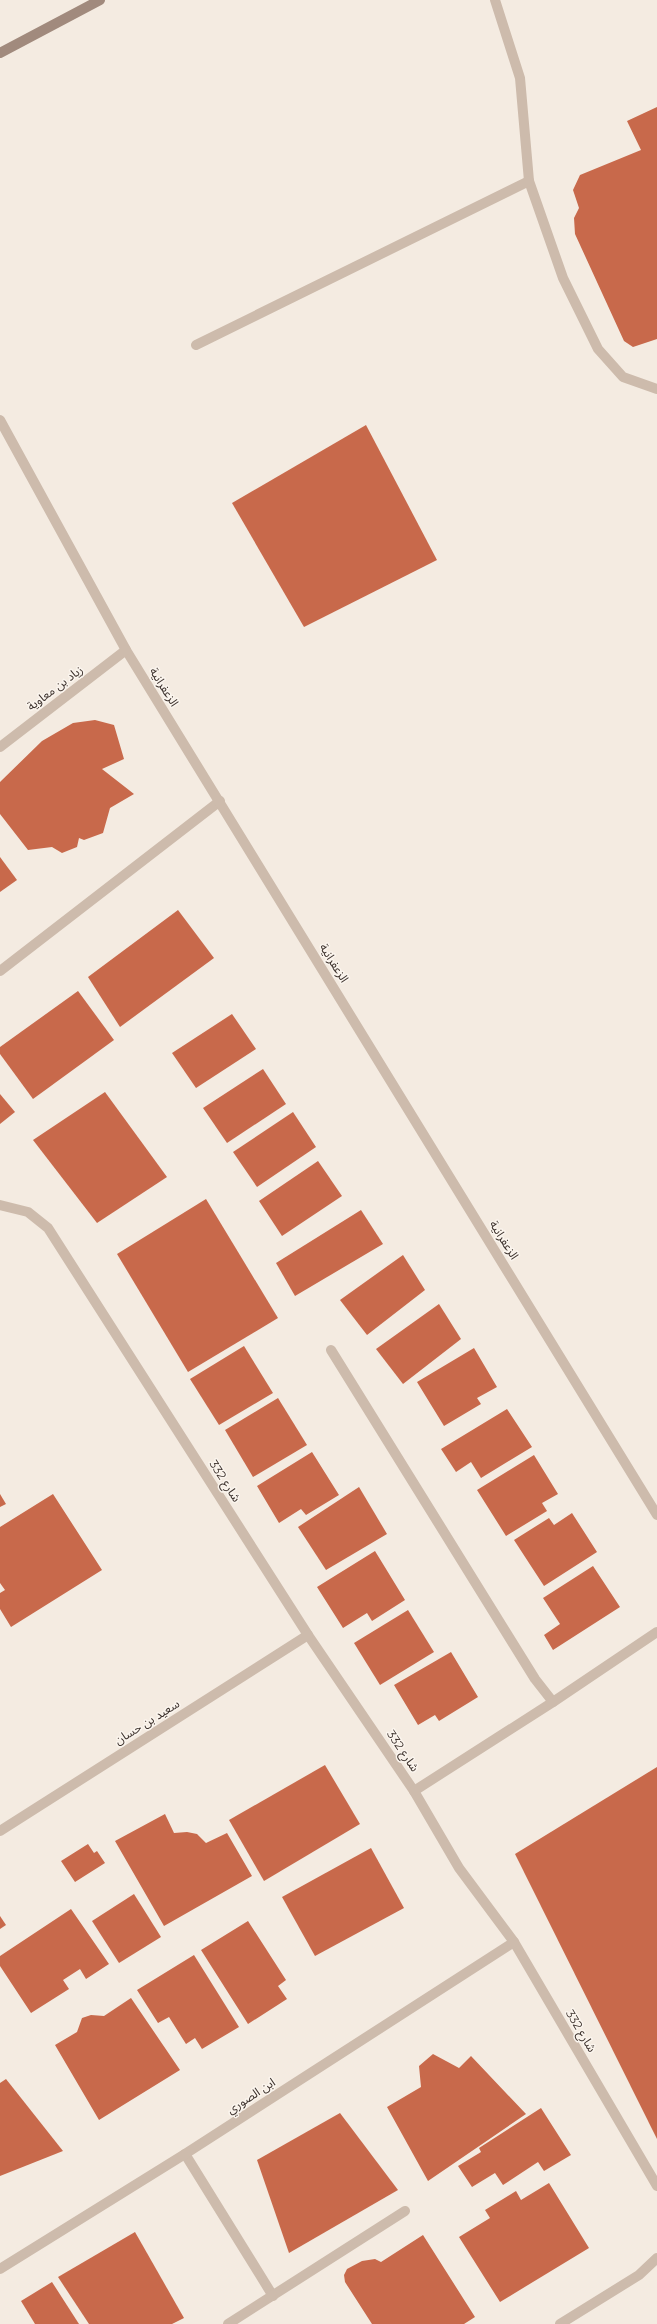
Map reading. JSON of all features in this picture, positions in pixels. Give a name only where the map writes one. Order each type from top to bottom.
[{"type":"main road","points":[[0,53],[100,0]]},
{"type":"street","points":[[496,0],[520,78],[529,181],[562,278],[598,349],[623,377],[657,389]]},
{"type":"street","points":[[196,345],[529,181]]},
{"type":"street","name":"الزعفرانية","points":[[0,420],[126,650],[657,1515]]},
{"type":"street","name":"زياد بن معاوية","points":[[0,747],[126,650]]},
{"type":"street","points":[[0,971],[220,801]]},
{"type":"street","name":"شارع 332","points":[[0,1205],[28,1212],[48,1228],[308,1636],[414,1791],[459,1868],[514,1942],[657,2186]]},
{"type":"street","points":[[331,1350],[535,1679],[553,1702]]},
{"type":"street","name":"شارع 332","points":[[414,1791],[553,1702],[657,1632]]},
{"type":"street","name":"سعيد بن حسان","points":[[0,1831],[308,1636]]},
{"type":"street","name":"ابن الصوري","points":[[0,2269],[185,2154],[514,1942]]},
{"type":"street","points":[[185,2154],[273,2296]]},
{"type":"street","points":[[228,2324],[239,2321],[273,2296],[405,2210]]},
{"type":"street","points":[[560,2324],[639,2275],[657,2258]]},
{"type":"building","points":[[657,107],[657,339],[633,347],[624,341],[575,234],[574,218],[579,208],[573,190],[580,175],[641,150],[627,121]]},
{"type":"building","points":[[366,425],[437,560],[304,627],[232,503]]},
{"type":"building","points":[[95,720],[114,725],[124,759],[102,769],[134,794],[110,808],[103,833],[84,840],[79,838],[77,847],[62,853],[52,847],[28,850],[0,814],[0,782],[42,741],[73,723]]},
{"type":"building","points":[[0,857],[17,880],[0,892]]},
{"type":"building","points":[[178,910],[214,958],[120,1027],[88,977]]},
{"type":"building","points":[[78,991],[114,1040],[33,1099],[0,1054],[0,1047]]},
{"type":"building","points":[[232,1014],[256,1049],[196,1088],[172,1053]]},
{"type":"building","points":[[263,1069],[286,1104],[227,1143],[203,1108]]},
{"type":"building","points":[[105,1092],[167,1177],[97,1223],[33,1140]]},
{"type":"building","points":[[0,1094],[15,1112],[0,1124]]},
{"type":"building","points":[[293,1112],[316,1147],[257,1187],[233,1152]]},
{"type":"building","points":[[318,1161],[342,1196],[282,1236],[259,1201]]},
{"type":"building","points":[[206,1199],[278,1318],[188,1372],[117,1254]]},
{"type":"building","points":[[361,1210],[383,1244],[295,1296],[276,1263]]},
{"type":"building","points":[[403,1255],[425,1290],[367,1335],[340,1300]]},
{"type":"building","points":[[439,1304],[461,1339],[403,1384],[376,1349]]},
{"type":"building","points":[[244,1346],[273,1393],[219,1425],[190,1379]]},
{"type":"building","points":[[474,1348],[497,1387],[477,1398],[481,1404],[444,1426],[417,1382]]},
{"type":"building","points":[[278,1398],[307,1445],[253,1477],[225,1430]]},
{"type":"building","points":[[507,1409],[532,1447],[481,1478],[471,1462],[456,1472],[441,1449]]},
{"type":"building","points":[[312,1452],[339,1495],[306,1515],[301,1509],[279,1523],[257,1486]]},
{"type":"building","points":[[534,1455],[558,1494],[542,1503],[547,1511],[506,1536],[477,1490]]},
{"type":"building","points":[[359,1487],[387,1534],[326,1570],[298,1527]]},
{"type":"building","points":[[0,1494],[6,1504],[0,1507]]},
{"type":"building","points":[[53,1494],[102,1570],[11,1627],[0,1609],[0,1593],[5,1590],[0,1583],[0,1527]]},
{"type":"building","points":[[572,1513],[597,1552],[544,1586],[514,1540],[549,1518],[554,1525]]},
{"type":"building","points":[[375,1551],[405,1600],[372,1621],[367,1613],[343,1628],[317,1587]]},
{"type":"building","points":[[593,1566],[620,1607],[553,1650],[544,1635],[560,1624],[543,1598]]},
{"type":"building","points":[[408,1610],[434,1652],[380,1685],[354,1643]]},
{"type":"building","points":[[451,1652],[478,1697],[439,1721],[435,1715],[418,1725],[394,1685]]},
{"type":"building","points":[[325,1765],[360,1824],[264,1881],[229,1820]]},
{"type":"building","points":[[657,1767],[657,2139],[515,1854]]},
{"type":"building","points":[[165,1814],[174,1833],[187,1832],[197,1834],[206,1843],[227,1833],[252,1876],[164,1926],[115,1841]]},
{"type":"building","points":[[88,1844],[94,1853],[97,1851],[105,1863],[75,1882],[61,1861]]},
{"type":"building","points":[[371,1848],[404,1908],[315,1956],[282,1897]]},
{"type":"building","points":[[134,1894],[161,1937],[119,1963],[92,1921]]},
{"type":"building","points":[[71,1909],[109,1964],[86,1979],[80,1969],[63,1980],[69,1989],[31,2013],[0,1966],[0,1956]]},
{"type":"building","points":[[0,1916],[6,1925],[0,1929]]},
{"type":"building","points":[[248,1921],[286,1980],[278,1986],[287,1999],[248,2024],[201,1950]]},
{"type":"building","points":[[194,1955],[239,2027],[202,2049],[195,2038],[186,2044],[169,2017],[158,2023],[137,1990]]},
{"type":"building","points":[[131,1998],[180,2070],[99,2120],[55,2045],[77,2032],[82,2018],[91,2015],[104,2016]]},
{"type":"building","points":[[433,2054],[459,2068],[471,2056],[526,2114],[428,2181],[387,2107],[421,2087],[419,2066]]},
{"type":"building","points":[[6,2079],[63,2151],[0,2176],[0,2083]]},
{"type":"building","points":[[541,2108],[571,2155],[544,2171],[538,2162],[503,2185],[495,2173],[472,2187],[458,2166],[481,2152],[479,2148]]},
{"type":"building","points":[[340,2113],[398,2190],[289,2253],[257,2160]]},
{"type":"building","points":[[549,2183],[589,2248],[500,2302],[459,2237],[490,2218],[485,2210],[516,2191],[521,2200]]},
{"type":"building","points":[[135,2232],[184,2318],[172,2324],[89,2324],[58,2277]]},
{"type":"building","points":[[423,2235],[475,2317],[464,2324],[372,2324],[345,2282],[344,2275],[347,2269],[362,2261],[375,2259],[381,2262]]},
{"type":"building","points":[[52,2282],[79,2324],[35,2324],[21,2301]]}]
